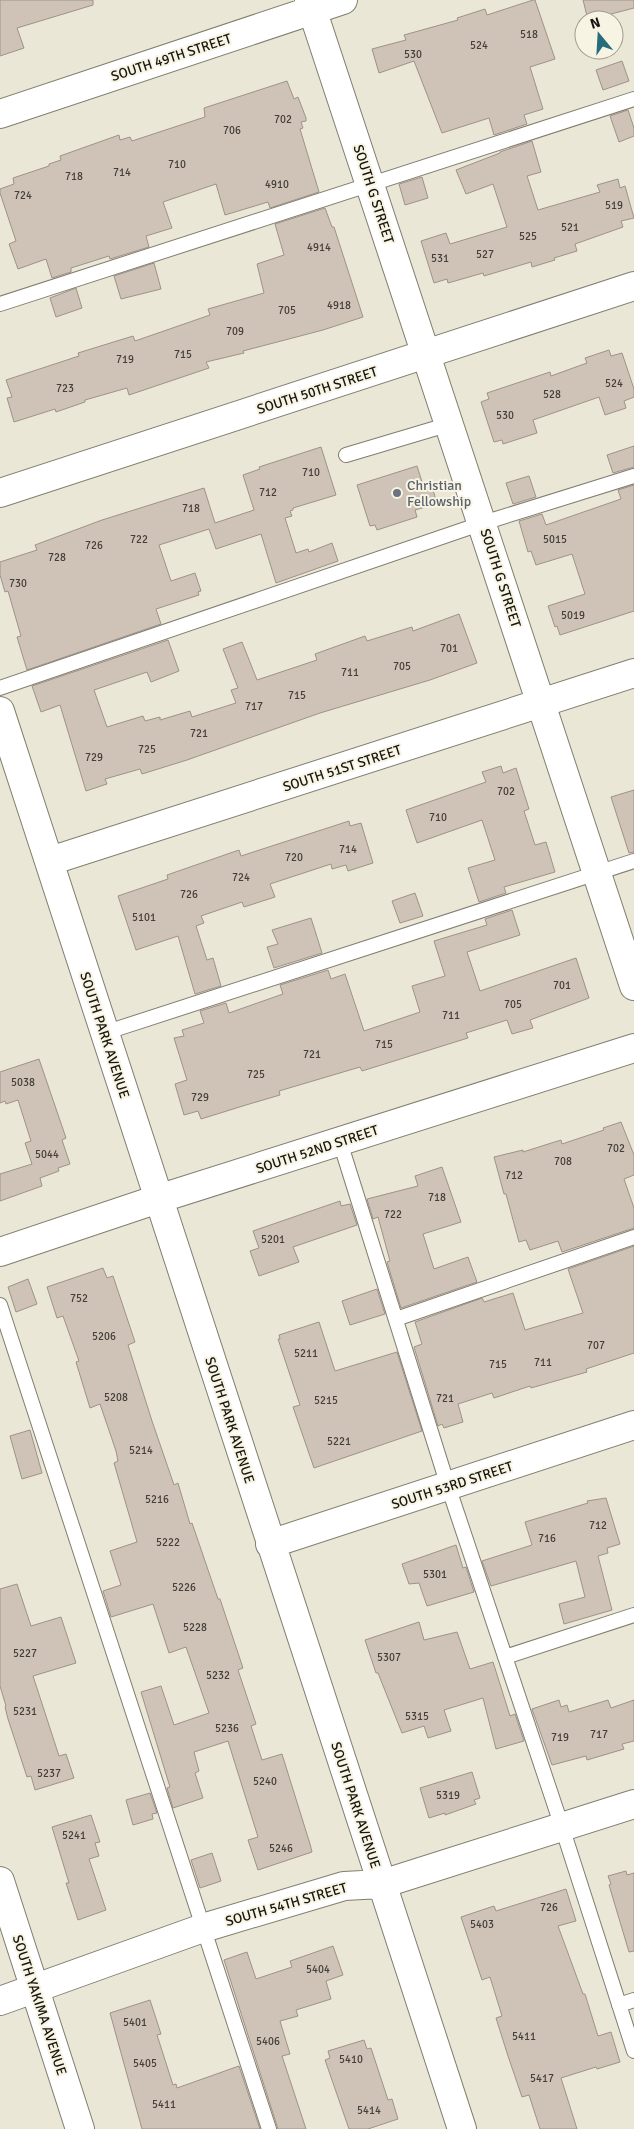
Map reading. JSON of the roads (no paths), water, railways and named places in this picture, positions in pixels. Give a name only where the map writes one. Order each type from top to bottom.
[{"type":"street","name":"SOUTH 49TH STREET","points":[[0,114],[311,5],[343,0]]},
{"type":"street","name":"SOUTH G STREET","points":[[311,5],[634,986]]},
{"type":"street","name":"SOUTH 50TH STREET","points":[[0,493],[634,286]]},
{"type":"street","name":"SOUTH 51ST STREET","points":[[50,861],[634,673]]},
{"type":"street","name":"SOUTH PARK AVENUE","points":[[0,711],[462,2129]]},
{"type":"street","name":"SOUTH 52ND STREET","points":[[0,1252],[158,1199],[634,1048]]},
{"type":"street","name":"SOUTH 53RD STREET","points":[[270,1544],[634,1425]]},
{"type":"street","name":"SOUTH 54TH STREET","points":[[0,2001],[203,1928],[344,1886],[382,1884],[634,1804]]},
{"type":"street","name":"SOUTH YAKIMA AVENUE","points":[[0,1881],[80,2129]]},
{"type":"lane","points":[[0,304],[634,99]]},
{"type":"lane","points":[[346,455],[450,424]]},
{"type":"lane","points":[[0,688],[483,524],[634,476]]},
{"type":"lane","points":[[104,1033],[634,861]]},
{"type":"lane","points":[[340,1142],[448,1486],[562,1827],[634,2051]]},
{"type":"lane","points":[[396,1319],[634,1237]]},
{"type":"lane","points":[[0,1305],[269,2129]]},
{"type":"lane","points":[[505,1656],[634,1615]]},
{"type":"lane","points":[[619,2005],[634,2000]]},
{"type":"place","name":"Christian Fellowship","points":[[397,493]]}]
